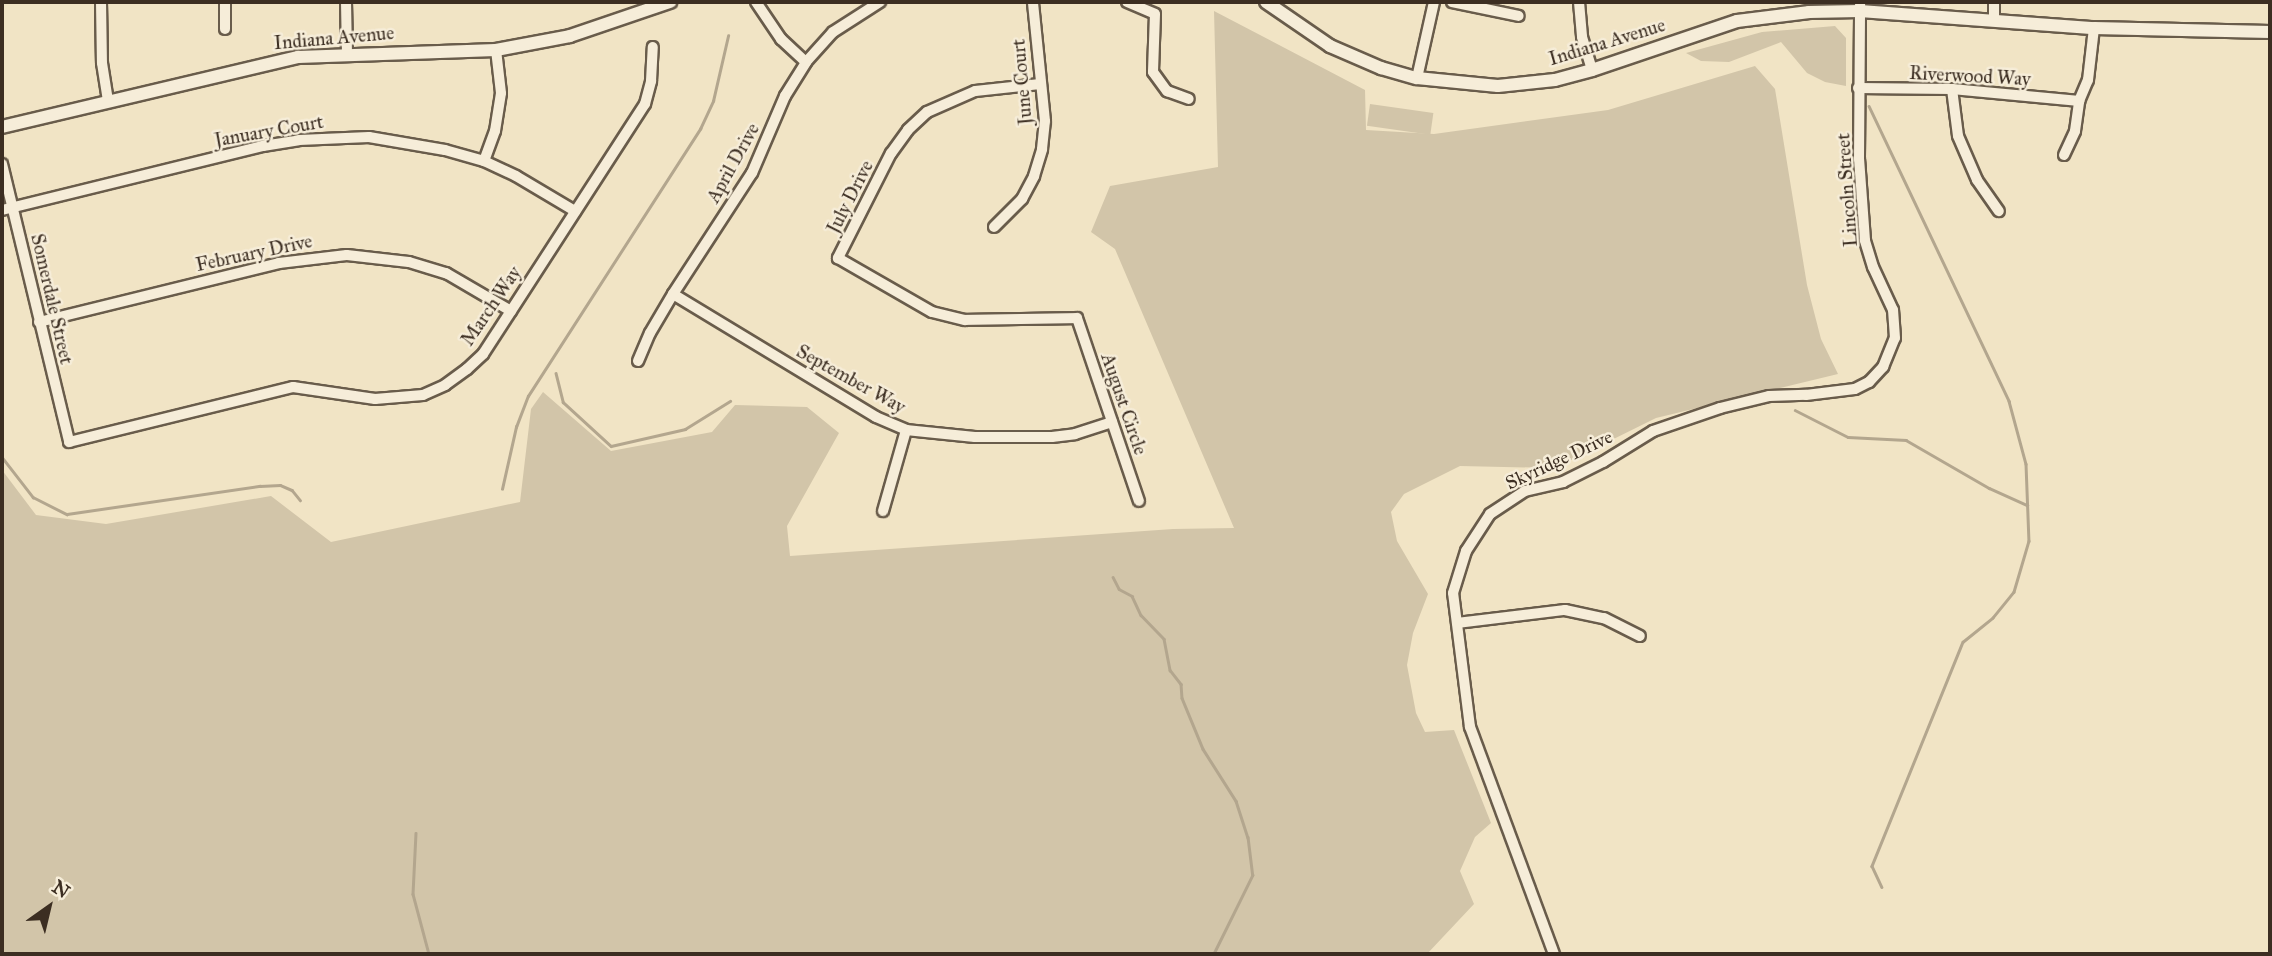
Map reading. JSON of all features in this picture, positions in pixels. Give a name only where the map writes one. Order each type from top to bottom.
[{"type":"street","points":[[101,2],[102,63],[108,100]]},
{"type":"street","points":[[225,2],[225,29]]},
{"type":"street","points":[[346,2],[347,53]]},
{"type":"street","name":"Indiana Avenue","points":[[2,127],[298,57],[347,53],[496,50],[603,27],[670,2]]},
{"type":"street","points":[[756,2],[781,39],[806,62]]},
{"type":"street","name":"April Drive","points":[[638,361],[650,333],[673,294],[752,173],[785,96],[806,62],[833,32],[880,2]]},
{"type":"street","name":"June Court","points":[[994,227],[1022,199],[1034,176],[1042,149],[1045,121],[1033,2]]},
{"type":"street","points":[[1127,2],[1155,14],[1153,72],[1167,91],[1189,99]]},
{"type":"street","name":"Indiana Avenue","points":[[1266,2],[1330,46],[1381,68],[1417,78],[1498,86],[1555,80],[1592,70],[1737,21],[1860,6],[2094,28],[2270,32]]},
{"type":"street","points":[[1417,78],[1434,2]]},
{"type":"street","points":[[1452,2],[1519,16]]},
{"type":"street","points":[[1579,2],[1582,37],[1592,70]]},
{"type":"street","points":[[1994,2],[1994,20]]},
{"type":"street","name":"Lincoln Street","points":[[1860,6],[1858,88],[1865,240],[1873,267],[1893,310],[1895,338],[1883,367]]},
{"type":"street","points":[[2064,155],[2075,131],[2079,101],[2088,80],[2094,28]]},
{"type":"street","name":"March Way","points":[[69,442],[293,387],[375,399],[423,395],[445,385],[483,354],[645,104],[651,81],[653,47]]},
{"type":"street","points":[[484,161],[495,131],[501,93],[496,50]]},
{"type":"street","name":"July Drive","points":[[1040,84],[975,91],[927,112],[908,130],[891,153],[838,258],[932,312],[965,320],[1077,318]]},
{"type":"street","name":"Riverwood Way","points":[[1858,88],[1952,89],[2079,101]]},
{"type":"street","points":[[1952,89],[1958,136],[1978,180],[1999,211]]},
{"type":"street","name":"January Court","points":[[7,209],[299,140],[369,137],[445,150],[484,161],[516,176],[575,211]]},
{"type":"street","name":"Somerdale Street","points":[[2,164],[7,209],[69,442]]},
{"type":"street","name":"February Drive","points":[[39,322],[279,262],[347,254],[398,260],[446,273],[511,311]]},
{"type":"street","name":"September Way","points":[[673,294],[876,417],[906,430],[975,437],[1052,436],[1075,434],[1112,422]]},
{"type":"street","name":"August Circle","points":[[1077,318],[1139,501]]},
{"type":"street","name":"Skyridge Drive","points":[[1553,954],[1470,727],[1453,593],[1466,551],[1490,514],[1525,491],[1563,482],[1603,462],[1653,431],[1720,408],[1769,396],[1807,395],[1854,389],[1868,382],[1883,367]]},
{"type":"street","points":[[883,511],[906,430]]},
{"type":"street","points":[[1457,623],[1566,610],[1604,618],[1640,636]]},
{"type":"shaded area","points":[[1214,11],[1365,90],[1366,130],[1434,134],[1608,110],[1755,66],[1775,89],[1807,285],[1821,339],[1838,374],[1656,418],[1555,468],[1460,466],[1404,494],[1391,512],[1397,541],[1428,594],[1413,633],[1407,665],[1416,713],[1425,732],[1454,730],[1491,823],[1475,837],[1460,871],[1474,904],[1427,954],[2,954],[2,470],[36,515],[106,524],[271,496],[331,542],[520,502],[531,409],[543,392],[611,451],[712,432],[735,405],[807,407],[839,433],[787,526],[790,556],[1173,529],[1234,528],[1115,249],[1091,232],[1110,186],[1218,167]]},
{"type":"shaded area","points":[[1835,26],[1846,38],[1846,86],[1825,82],[1807,73],[1781,42],[1729,62],[1701,61],[1686,53],[1762,32]]},
{"type":"shaded area","points":[[1370,104],[1433,113],[1430,135],[1367,126]]},
{"type":"waterway","points":[[502,489],[516,427],[528,396],[700,129],[713,101],[728,36]]},
{"type":"waterway","points":[[1869,106],[2009,401],[2026,464],[2029,541],[2014,592],[1993,618],[1963,642],[1872,866],[1882,887]]},
{"type":"waterway","points":[[556,373],[563,402],[611,446],[685,429],[730,401]]},
{"type":"waterway","points":[[1795,410],[1848,437],[1906,440],[1989,488],[2027,505]]},
{"type":"waterway","points":[[2,457],[33,497],[67,514],[260,486],[280,485],[292,490],[300,500]]},
{"type":"waterway","points":[[1113,577],[1119,589],[1132,596],[1141,615],[1164,639],[1170,670],[1181,684],[1182,698],[1203,749],[1236,801],[1248,837],[1253,875],[1214,954]]},
{"type":"waterway","points":[[416,833],[413,894],[429,954]]}]
